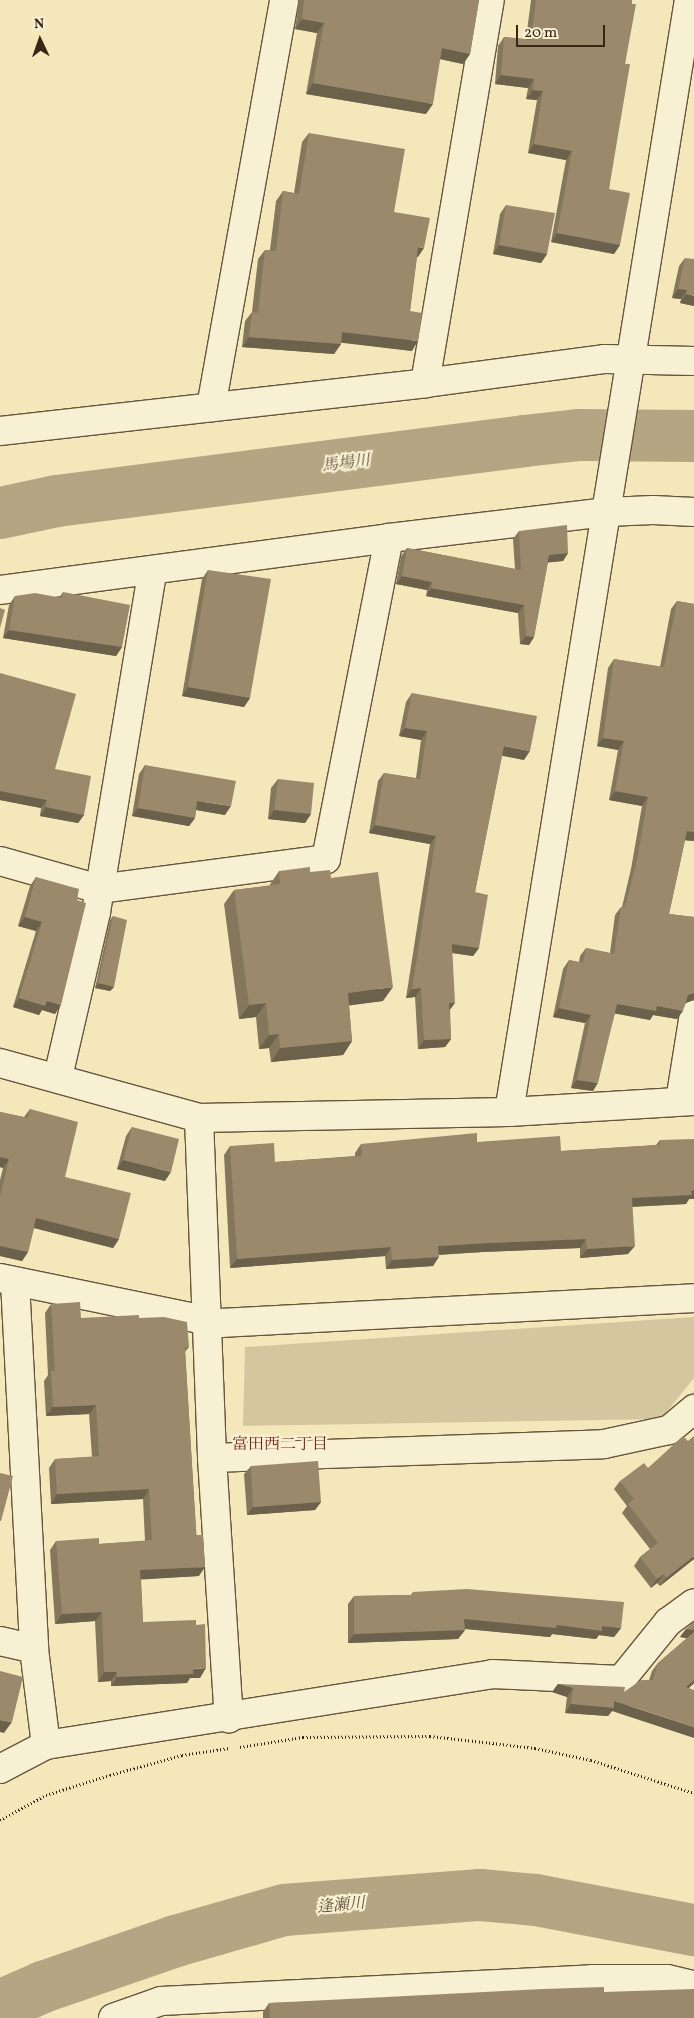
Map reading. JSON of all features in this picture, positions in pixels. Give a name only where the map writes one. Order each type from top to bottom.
[{"type":"street","points":[[211,407],[284,0]]},
{"type":"street","points":[[425,383],[490,0]]},
{"type":"street","points":[[509,1112],[631,370],[689,0]]},
{"type":"street","points":[[0,431],[425,383],[631,370],[694,361]]},
{"type":"street","points":[[0,590],[152,572],[389,538],[607,512],[653,510],[694,512]]},
{"type":"street","points":[[0,861],[99,889],[326,859],[389,538]]},
{"type":"street","points":[[58,1077],[99,889],[152,572]]},
{"type":"street","points":[[0,1063],[58,1077],[199,1118],[509,1112],[687,1101],[694,1014]]},
{"type":"street","points":[[199,1118],[212,1458],[229,1718]]},
{"type":"street","points":[[46,1745],[11,1462],[8,1280],[106,1298],[220,1323],[694,1298]]},
{"type":"street","points":[[212,1458],[604,1444],[669,1430],[694,1409]]},
{"type":"street","points":[[0,1769],[46,1745],[229,1718],[492,1674],[621,1680],[668,1622],[694,1604]]},
{"type":"street","points":[[0,1641],[34,1649]]},
{"type":"street","points":[[113,2018],[160,2001],[244,2008],[592,1979],[667,1979],[694,1985]]},
{"type":"path","points":[[0,1820],[46,1795],[182,1755],[303,1737],[363,1735],[430,1736],[534,1748],[591,1760],[694,1793]]},
{"type":"shaded area","points":[[694,1317],[694,1378],[661,1419],[243,1426],[245,1347]]},
{"type":"building","points":[[304,0],[479,0],[470,54],[442,48],[433,104],[313,83],[324,23],[302,19]]},
{"type":"building","points":[[536,0],[632,0],[632,4],[636,4],[625,64],[630,64],[609,189],[630,193],[620,245],[557,233],[572,151],[534,144],[543,91],[533,90],[534,79],[501,75],[504,37],[531,40]]},
{"type":"building","points":[[309,133],[405,149],[394,212],[430,218],[424,248],[418,247],[410,311],[422,313],[418,341],[342,332],[341,344],[249,337],[252,312],[258,313],[265,250],[276,251],[283,191],[299,194]]},
{"type":"building","points":[[506,205],[555,213],[547,254],[499,245]]},
{"type":"building","points":[[685,258],[694,259],[694,296],[686,294],[687,290],[678,289]]},
{"type":"building","points":[[567,525],[568,553],[549,555],[534,637],[526,636],[524,605],[431,588],[432,582],[402,576],[407,548],[521,570],[519,531]]},
{"type":"building","points":[[208,570],[271,579],[250,698],[188,687]]},
{"type":"building","points":[[63,592],[130,605],[122,647],[9,630],[15,596],[35,593],[62,598]]},
{"type":"building","points":[[677,601],[694,604],[694,832],[687,831],[669,914],[694,917],[694,993],[688,995],[683,1011],[657,1006],[656,1011],[617,1004],[598,1083],[577,1080],[591,1015],[559,1008],[569,960],[583,963],[586,948],[614,954],[621,907],[625,907],[637,860],[648,797],[615,791],[624,741],[603,738],[614,659],[664,667]]},
{"type":"building","points":[[0,608],[5,610],[0,628]]},
{"type":"building","points":[[0,673],[76,694],[55,769],[91,776],[84,815],[46,807],[47,800],[0,791]]},
{"type":"building","points":[[412,693],[537,716],[530,751],[504,746],[475,892],[488,895],[479,948],[452,944],[455,1003],[449,1003],[451,1039],[424,1040],[421,988],[412,989],[436,836],[375,825],[384,773],[420,779],[427,731],[405,728]]},
{"type":"building","points":[[145,765],[236,781],[231,806],[197,801],[195,818],[138,808]]},
{"type":"building","points":[[278,779],[314,783],[311,814],[274,810]]},
{"type":"building","points":[[310,867],[310,872],[330,870],[331,878],[378,872],[393,987],[348,993],[352,1041],[280,1048],[279,1034],[269,1035],[266,1003],[249,1005],[234,890],[280,884],[279,871]]},
{"type":"building","points":[[36,877],[79,889],[77,900],[86,903],[61,1005],[47,1001],[45,1006],[19,998],[42,922],[25,917]]},
{"type":"building","points":[[113,916],[127,920],[114,987],[98,983]]},
{"type":"building","points":[[30,1109],[78,1122],[65,1177],[131,1193],[119,1239],[36,1218],[28,1252],[0,1246],[0,1197],[9,1159],[0,1157],[0,1112],[28,1118]]},
{"type":"building","points":[[132,1127],[179,1139],[171,1172],[123,1160]]},
{"type":"building","points":[[477,1133],[477,1142],[560,1136],[561,1151],[660,1145],[660,1140],[694,1139],[694,1190],[691,1190],[692,1195],[632,1198],[635,1246],[587,1249],[586,1239],[438,1246],[439,1257],[392,1260],[391,1247],[237,1259],[230,1146],[274,1143],[275,1162],[362,1156],[361,1144]]},
{"type":"building","points":[[80,1302],[81,1318],[139,1315],[139,1318],[164,1317],[187,1322],[189,1347],[185,1347],[196,1535],[203,1535],[205,1567],[140,1570],[143,1622],[196,1620],[196,1625],[205,1624],[206,1668],[193,1669],[193,1674],[117,1677],[117,1672],[104,1672],[102,1612],[62,1614],[56,1541],[99,1538],[99,1544],[152,1540],[149,1489],[57,1494],[55,1459],[99,1456],[96,1405],[53,1407],[51,1371],[55,1371],[51,1304]]},
{"type":"building","points":[[683,1436],[688,1441],[694,1436],[694,1556],[666,1578],[664,1574],[657,1579],[640,1557],[658,1543],[628,1504],[634,1499],[620,1481],[644,1463],[648,1468]]},
{"type":"building","points":[[318,1461],[321,1502],[253,1507],[251,1466]]},
{"type":"building","points":[[0,1473],[13,1476],[1,1521],[0,1521]]},
{"type":"building","points":[[467,1589],[624,1602],[621,1628],[602,1626],[602,1631],[557,1625],[556,1628],[464,1619],[465,1630],[354,1634],[354,1596],[413,1595],[413,1592]]},
{"type":"building","points":[[694,1622],[694,1630],[686,1629]]},
{"type":"building","points":[[694,1632],[694,1680],[686,1687],[694,1690],[694,1727],[614,1701],[614,1708],[571,1704],[573,1688],[558,1684],[625,1687],[624,1692],[641,1680],[653,1680],[658,1663]]},
{"type":"building","points":[[0,1671],[23,1677],[12,1722],[0,1720]]},
{"type":"building","points":[[604,1987],[604,1992],[694,1989],[694,2018],[270,2018],[269,2003]]},
{"type":"waterway","name":"馬場川","points":[[0,513],[57,501],[578,435],[694,436]]},
{"type":"waterway","name":"逢瀬川","points":[[0,2006],[43,1987],[176,1941],[284,1910],[480,1895],[536,1900],[694,1930]]},
{"type":"district","name":"富田西二丁目","points":[[280,1445]]}]
